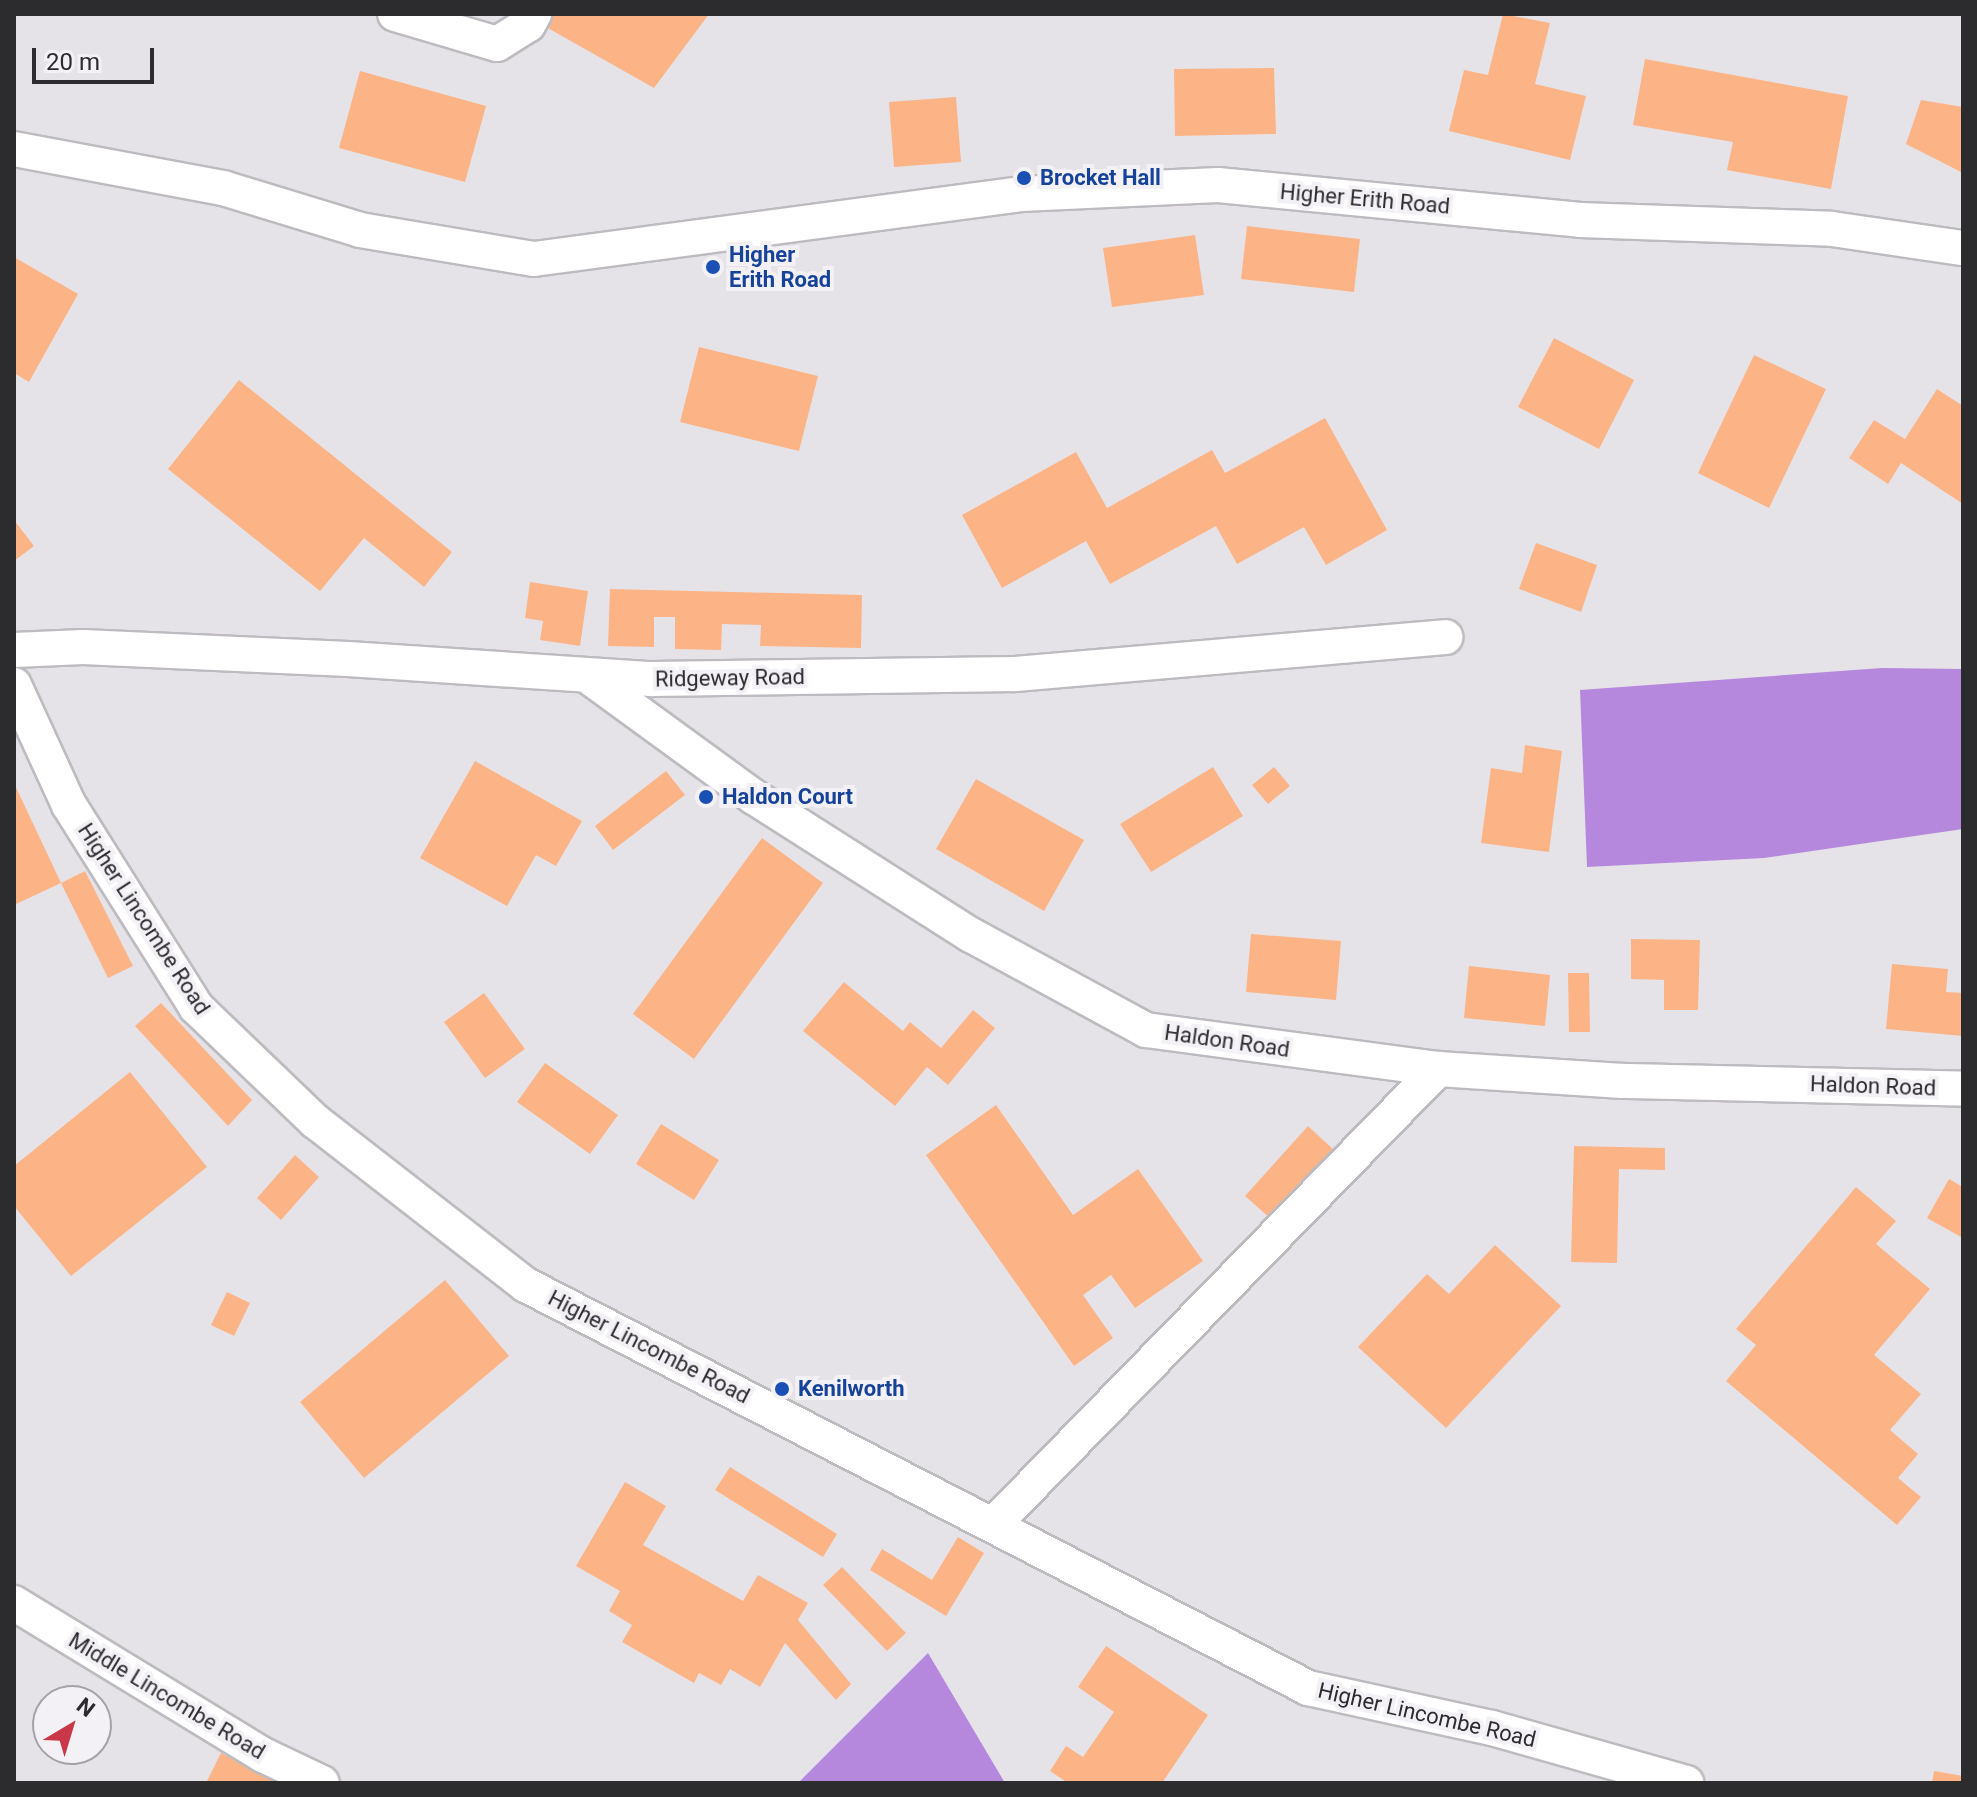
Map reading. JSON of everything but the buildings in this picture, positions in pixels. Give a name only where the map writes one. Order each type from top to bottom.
[{"type":"street","points":[[395,14],[497,44],[528,25],[534,14]]},
{"type":"street","name":"Higher Erith Road","points":[[14,149],[223,188],[360,230],[534,259],[1021,194],[1218,185],[1580,220],[1832,229],[1963,248]]},
{"type":"street","name":"Ridgeway Road","points":[[14,650],[333,658],[592,679],[1015,674],[1445,637]]},
{"type":"street","name":"Haldon Road","points":[[592,679],[754,797],[971,935],[1146,1030],[1438,1069],[1623,1081],[1963,1089]]},
{"type":"street","name":"Higher Lincombe Road","points":[[14,685],[69,805],[196,1007],[315,1121],[526,1285],[1308,1688],[1492,1728],[1686,1783]]},
{"type":"street","points":[[994,1524],[1438,1069]]},
{"type":"street","name":"Middle Lincombe Road","points":[[14,1603],[263,1755],[322,1783]]},
{"type":"shaded area","points":[[1882,668],[1963,669],[1963,829],[1764,858],[1587,867],[1580,690]]},
{"type":"shaded area","points":[[928,1653],[1005,1783],[798,1783]]},
{"type":"place","name":"Brocket Hall","points":[[1024,178]]},
{"type":"place","name":"Higher Erith Road","points":[[713,267]]},
{"type":"place","name":"Haldon Court","points":[[706,797]]},
{"type":"place","name":"Kenilworth","points":[[782,1389]]}]
